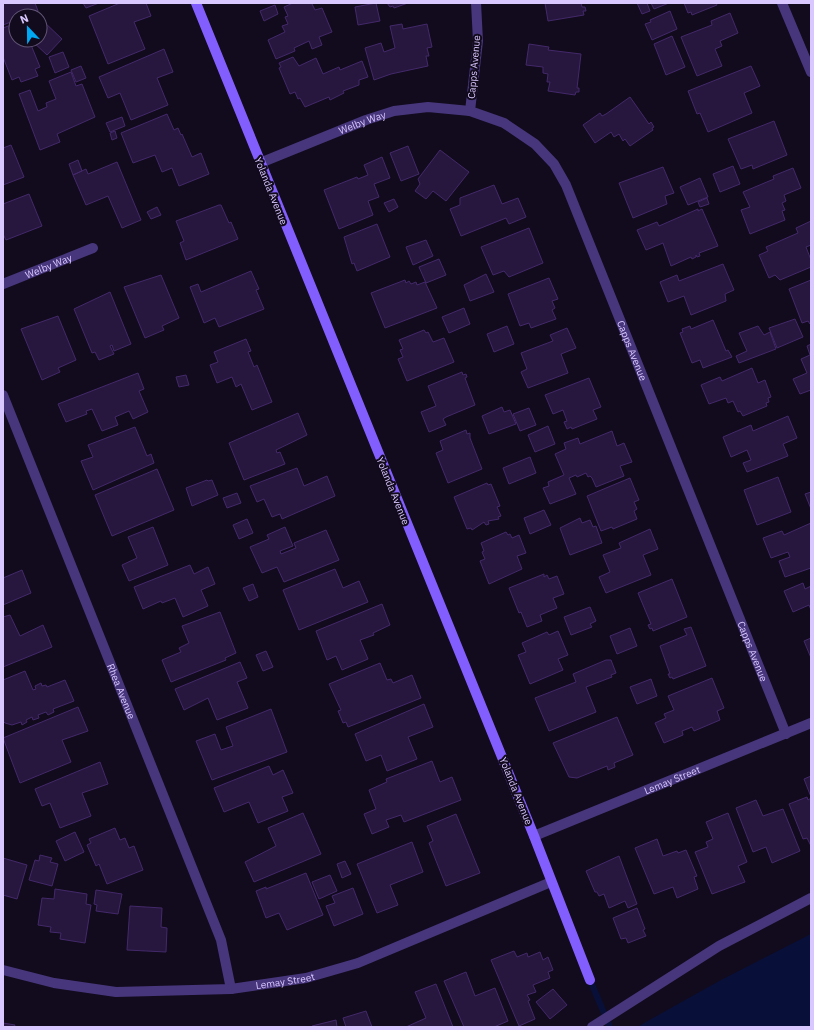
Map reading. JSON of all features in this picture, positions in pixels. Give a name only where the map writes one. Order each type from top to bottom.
[{"type":"street","name":"Yolanda Avenue","points":[[196,3],[534,836],[590,980]]},
{"type":"street","name":"Capps Avenue","points":[[476,3],[478,41],[470,111],[504,123],[535,144],[554,164],[566,185],[786,734]]},
{"type":"street","points":[[782,3],[810,68]]},
{"type":"street","name":"Welby Way","points":[[260,162],[366,120],[394,111],[428,107],[470,111]]},
{"type":"street","name":"Welby Way","points":[[3,284],[93,248]]},
{"type":"street","name":"Rhea Avenue","points":[[3,395],[221,940],[231,989]]},
{"type":"street","name":"Lemay Street","points":[[534,836],[811,723]]},
{"type":"street","name":"Lemay Street","points":[[3,970],[54,983],[116,992],[231,989],[306,978],[358,963],[551,882]]},
{"type":"street","points":[[592,1027],[719,946],[811,898]]},
{"type":"shaded area","points":[[811,934],[811,1027],[637,1027],[721,980]]},
{"type":"building","points":[[3,3],[35,3],[37,8],[8,8],[8,23],[3,25]]},
{"type":"building","points":[[83,3],[99,3],[86,8]]},
{"type":"building","points":[[120,3],[146,3],[151,16],[134,22],[145,49],[108,64],[89,16]]},
{"type":"building","points":[[293,3],[314,3],[312,4],[315,10],[322,8],[332,32],[319,37],[322,45],[312,49],[309,41],[294,48],[295,51],[276,59],[268,40],[285,32],[282,26],[288,24],[285,17],[288,16],[284,7]]},
{"type":"building","points":[[376,3],[380,21],[358,25],[355,7]]},
{"type":"building","points":[[387,3],[408,3],[394,8],[393,6],[390,7]]},
{"type":"building","points":[[545,3],[581,3],[582,7],[585,7],[586,11],[583,11],[584,15],[548,21]]},
{"type":"building","points":[[637,3],[647,3],[650,11],[642,14]]},
{"type":"building","points":[[651,3],[669,3],[654,9]]},
{"type":"building","points":[[684,3],[716,3],[717,5],[692,15],[691,12],[688,13]]},
{"type":"building","points":[[275,5],[278,14],[264,21],[260,11]]},
{"type":"building","points":[[670,11],[677,29],[652,40],[645,24],[651,22],[650,20]]},
{"type":"building","points":[[730,13],[738,33],[720,41],[722,46],[715,49],[722,66],[697,76],[681,37],[712,25],[711,21]]},
{"type":"building","points":[[402,24],[403,29],[427,24],[432,47],[427,48],[429,56],[426,56],[428,66],[391,74],[374,80],[365,48],[381,43],[384,52],[395,48],[390,26]]},
{"type":"building","points":[[8,26],[8,48],[32,48],[40,67],[35,69],[38,76],[21,82],[19,77],[12,80],[3,57],[3,28]]},
{"type":"building","points":[[48,26],[62,39],[47,55],[40,48],[48,48]]},
{"type":"building","points":[[672,36],[685,67],[666,75],[654,44]]},
{"type":"building","points":[[529,44],[549,47],[548,50],[581,54],[577,88],[579,88],[579,92],[576,92],[575,95],[548,91],[550,82],[547,82],[548,74],[543,73],[543,67],[526,65]]},
{"type":"building","points":[[164,49],[173,72],[157,78],[168,105],[131,120],[120,93],[108,98],[99,77]]},
{"type":"building","points":[[63,52],[69,67],[55,73],[49,57]]},
{"type":"building","points":[[293,57],[299,66],[316,58],[323,74],[339,67],[340,70],[362,61],[368,77],[359,80],[359,85],[343,91],[344,93],[330,100],[329,97],[305,107],[300,98],[298,99],[295,92],[290,94],[279,68],[281,67],[279,63]]},
{"type":"building","points":[[81,66],[86,78],[76,82],[71,70]]},
{"type":"building","points":[[751,66],[760,86],[744,93],[752,113],[708,132],[700,113],[697,114],[688,91]]},
{"type":"building","points":[[71,72],[76,86],[82,84],[95,117],[57,134],[60,142],[40,150],[19,94],[30,90],[38,111],[47,107],[46,103],[56,99],[49,81]]},
{"type":"building","points":[[630,97],[649,124],[651,122],[654,127],[652,128],[653,130],[630,146],[625,139],[623,141],[619,134],[614,137],[611,132],[595,143],[583,125],[600,113],[602,116],[606,114]]},
{"type":"building","points":[[167,114],[174,130],[178,128],[181,135],[182,134],[192,157],[201,153],[209,174],[179,186],[172,168],[162,172],[155,155],[133,163],[121,133]]},
{"type":"building","points":[[122,117],[125,126],[110,132],[106,123]]},
{"type":"building","points":[[774,121],[787,155],[753,169],[752,165],[741,169],[728,139]]},
{"type":"building","points":[[115,131],[117,138],[112,140],[110,133]]},
{"type":"building","points":[[11,145],[24,177],[3,185],[3,148]]},
{"type":"building","points":[[408,146],[419,174],[401,181],[390,153]]},
{"type":"building","points":[[440,150],[469,172],[446,201],[433,191],[426,199],[415,191],[420,184],[418,179]]},
{"type":"building","points":[[382,157],[390,178],[374,184],[379,197],[368,201],[373,215],[339,229],[324,190],[357,177],[358,179],[368,175],[364,165]]},
{"type":"building","points":[[78,160],[82,171],[73,175],[69,164]]},
{"type":"building","points":[[117,162],[141,220],[122,228],[108,196],[86,205],[73,175],[86,169],[88,174]]},
{"type":"building","points":[[733,166],[740,184],[720,192],[713,174]]},
{"type":"building","points":[[663,167],[674,193],[665,196],[667,204],[633,218],[619,183]]},
{"type":"building","points":[[793,168],[801,188],[784,195],[786,201],[782,203],[785,210],[782,211],[785,220],[750,234],[741,210],[750,207],[743,192],[774,179],[773,176]]},
{"type":"building","points":[[700,178],[708,197],[688,205],[680,187]]},
{"type":"building","points":[[494,185],[502,204],[518,198],[526,217],[509,224],[506,218],[461,236],[450,209],[460,205],[460,198]]},
{"type":"building","points":[[29,194],[42,226],[6,240],[3,234],[3,204]]},
{"type":"building","points":[[707,198],[709,204],[700,207],[698,202]]},
{"type":"building","points":[[394,199],[398,207],[389,212],[384,203]]},
{"type":"building","points":[[221,205],[229,223],[231,222],[238,239],[186,260],[180,243],[184,241],[176,221]]},
{"type":"building","points":[[157,207],[161,215],[151,219],[147,212]]},
{"type":"building","points":[[698,209],[698,211],[702,209],[718,246],[699,253],[700,256],[697,257],[696,255],[696,257],[692,259],[691,257],[671,266],[663,243],[646,250],[637,230],[657,222],[659,226]]},
{"type":"building","points":[[811,221],[811,245],[806,247],[811,260],[811,267],[780,280],[775,275],[769,278],[759,255],[768,251],[766,247],[798,233],[796,228]]},
{"type":"building","points":[[377,224],[390,257],[357,271],[354,263],[352,264],[344,237]]},
{"type":"building","points":[[529,228],[543,263],[509,277],[504,271],[493,275],[481,247]]},
{"type":"building","points":[[426,240],[433,256],[413,265],[406,247]]},
{"type":"building","points":[[439,259],[446,275],[426,283],[419,267]]},
{"type":"building","points":[[723,264],[734,290],[725,294],[726,301],[691,315],[684,296],[668,302],[660,282],[677,275],[679,281]]},
{"type":"building","points":[[251,271],[259,289],[256,290],[264,309],[219,327],[215,318],[204,323],[190,287],[198,284],[201,292]]},
{"type":"building","points":[[486,274],[494,292],[470,301],[464,285]]},
{"type":"building","points":[[161,275],[179,318],[162,326],[164,330],[145,338],[124,287]]},
{"type":"building","points":[[549,278],[558,299],[552,301],[555,308],[552,310],[556,319],[531,328],[529,323],[520,326],[508,294]]},
{"type":"building","points":[[405,280],[406,283],[409,281],[411,284],[416,282],[417,285],[425,282],[437,308],[385,328],[371,293]]},
{"type":"building","points":[[811,280],[810,324],[808,321],[802,323],[789,289]]},
{"type":"building","points":[[110,292],[131,344],[114,351],[112,345],[110,346],[114,354],[99,360],[95,352],[92,353],[74,309]]},
{"type":"building","points":[[464,308],[470,324],[449,333],[442,317]]},
{"type":"building","points":[[58,316],[76,360],[58,368],[60,372],[42,380],[21,329]]},
{"type":"building","points":[[795,319],[803,337],[777,348],[769,328]]},
{"type":"building","points":[[713,320],[726,351],[728,350],[732,357],[703,368],[700,360],[692,363],[680,333],[683,332],[682,329],[690,326],[691,329]]},
{"type":"building","points":[[507,326],[514,344],[494,352],[487,334]]},
{"type":"building","points":[[758,326],[764,335],[770,332],[776,349],[739,363],[736,356],[747,351],[739,333]]},
{"type":"building","points":[[567,328],[576,348],[561,354],[568,373],[528,388],[521,372],[527,369],[521,353],[553,341],[550,335]]},
{"type":"building","points":[[424,330],[426,333],[428,332],[433,342],[444,338],[454,362],[407,381],[398,359],[403,357],[400,350],[403,349],[399,340]]},
{"type":"building","points":[[246,339],[251,351],[248,352],[254,367],[257,365],[272,402],[252,410],[241,384],[236,387],[232,377],[217,383],[210,365],[218,362],[214,352]]},
{"type":"building","points":[[811,344],[811,390],[800,394],[793,379],[807,373],[801,359],[810,355],[807,346]]},
{"type":"building","points":[[752,368],[758,383],[765,380],[771,397],[768,398],[769,402],[766,403],[767,406],[743,416],[740,411],[738,412],[733,401],[728,403],[726,398],[709,404],[701,385],[720,377],[722,381]]},
{"type":"building","points":[[462,372],[463,375],[466,374],[467,377],[465,378],[475,405],[446,417],[443,419],[446,425],[429,432],[421,412],[436,406],[428,386]]},
{"type":"building","points":[[138,373],[144,389],[139,391],[148,412],[133,419],[129,411],[115,417],[118,425],[102,431],[92,409],[86,411],[87,414],[66,422],[58,404]]},
{"type":"building","points":[[186,375],[189,385],[179,387],[176,377]]},
{"type":"building","points":[[589,378],[601,407],[593,410],[597,419],[572,429],[571,427],[567,429],[564,422],[567,421],[563,410],[553,414],[545,395]]},
{"type":"building","points":[[502,407],[504,412],[510,410],[516,424],[489,434],[482,416]]},
{"type":"building","points":[[529,408],[536,425],[520,431],[513,414]]},
{"type":"building","points":[[298,413],[307,435],[276,450],[277,453],[280,452],[285,464],[244,480],[229,443]]},
{"type":"building","points":[[788,416],[797,438],[783,444],[788,456],[747,472],[743,463],[751,460],[747,450],[731,457],[723,437],[751,425],[753,431]]},
{"type":"building","points":[[548,426],[555,444],[535,452],[528,435]]},
{"type":"building","points":[[135,427],[147,456],[151,454],[154,463],[93,490],[81,461],[93,457],[88,445]]},
{"type":"building","points":[[466,430],[467,434],[470,433],[470,438],[482,469],[448,483],[436,453],[443,450],[440,441]]},
{"type":"building","points":[[612,431],[617,446],[624,443],[632,462],[620,466],[624,476],[596,487],[592,478],[590,476],[588,477],[586,473],[577,477],[576,475],[569,478],[576,494],[550,504],[543,488],[549,486],[548,482],[564,475],[555,454],[566,449],[564,443],[578,438],[580,444]]},
{"type":"building","points":[[530,457],[536,473],[509,484],[503,468]]},
{"type":"building","points":[[297,468],[304,486],[327,476],[335,496],[282,519],[280,514],[272,517],[264,499],[257,502],[250,486]]},
{"type":"building","points":[[157,469],[174,510],[112,536],[95,495]]},
{"type":"building","points":[[778,477],[791,512],[757,525],[744,490]]},
{"type":"building","points":[[630,478],[639,500],[634,502],[637,509],[634,511],[637,519],[613,529],[612,527],[601,531],[587,496]]},
{"type":"building","points":[[207,480],[212,480],[218,495],[192,506],[186,488]]},
{"type":"building","points":[[487,483],[488,485],[491,484],[500,506],[497,507],[501,516],[498,517],[499,519],[488,521],[489,524],[486,525],[484,522],[472,530],[471,528],[467,529],[454,497]]},
{"type":"building","points":[[811,492],[811,509],[805,494]]},
{"type":"building","points":[[237,493],[241,503],[227,508],[223,498]]},
{"type":"building","points":[[544,510],[551,525],[530,534],[524,518]]},
{"type":"building","points":[[580,518],[582,523],[590,520],[593,527],[596,526],[602,543],[570,555],[560,528]]},
{"type":"building","points":[[247,519],[253,533],[239,539],[233,525]]},
{"type":"building","points":[[811,523],[811,568],[785,577],[779,561],[790,557],[788,552],[771,558],[763,538],[782,531],[784,535]]},
{"type":"building","points":[[153,527],[168,565],[129,581],[122,565],[137,558],[128,537]]},
{"type":"building","points":[[285,527],[293,546],[280,551],[281,554],[296,548],[294,543],[326,530],[339,560],[284,582],[277,567],[262,573],[250,547],[269,539],[267,535]]},
{"type":"building","points":[[650,529],[658,549],[643,555],[651,575],[606,593],[599,577],[610,572],[603,555],[621,548],[619,543]]},
{"type":"building","points":[[506,532],[508,535],[510,534],[512,538],[519,535],[526,553],[517,556],[522,569],[489,584],[480,561],[485,559],[482,552],[484,551],[481,543]]},
{"type":"building","points":[[190,565],[194,574],[208,567],[215,584],[201,590],[208,606],[183,617],[175,598],[162,603],[161,601],[143,609],[134,587]]},
{"type":"building","points":[[335,569],[343,588],[359,581],[368,602],[299,630],[283,590]]},
{"type":"building","points":[[22,570],[31,593],[3,605],[3,578]]},
{"type":"building","points":[[544,574],[544,577],[547,575],[549,579],[557,576],[564,594],[553,598],[557,608],[540,615],[542,621],[527,627],[521,612],[519,613],[509,588]]},
{"type":"building","points":[[672,579],[687,617],[653,631],[648,625],[651,624],[638,593]]},
{"type":"building","points":[[803,583],[805,589],[811,586],[811,610],[809,605],[793,612],[784,591]]},
{"type":"building","points":[[253,584],[258,597],[249,601],[243,588]]},
{"type":"building","points":[[382,604],[390,625],[373,633],[374,635],[360,640],[368,659],[342,670],[336,656],[327,660],[316,631]]},
{"type":"building","points":[[590,607],[596,621],[590,624],[592,627],[571,635],[564,617]]},
{"type":"building","points":[[220,612],[236,653],[225,658],[226,660],[171,682],[162,660],[181,652],[179,648],[189,643],[182,626]]},
{"type":"building","points":[[10,615],[20,636],[43,625],[52,647],[3,667],[3,617]]},
{"type":"building","points":[[691,627],[706,666],[673,679],[672,677],[670,678],[660,646],[687,635],[684,629]]},
{"type":"building","points":[[630,628],[637,646],[617,654],[610,636]]},
{"type":"building","points":[[558,631],[568,655],[558,659],[563,670],[530,684],[518,655],[526,652],[522,643],[547,632],[549,635]]},
{"type":"building","points":[[811,638],[811,658],[804,641]]},
{"type":"building","points":[[266,651],[273,667],[263,671],[256,655]]},
{"type":"building","points":[[606,660],[611,660],[616,673],[611,675],[612,677],[586,687],[596,712],[549,731],[535,698],[576,682],[573,674]]},
{"type":"building","points":[[240,662],[247,678],[237,682],[248,708],[217,720],[208,698],[184,710],[175,689]]},
{"type":"building","points":[[380,663],[387,680],[391,679],[393,683],[412,675],[421,698],[348,727],[346,722],[343,723],[338,711],[341,710],[329,684]]},
{"type":"building","points":[[25,671],[33,690],[36,689],[35,686],[41,683],[42,686],[46,685],[47,687],[65,680],[74,701],[53,709],[54,712],[48,715],[46,712],[38,715],[39,718],[33,720],[32,717],[26,720],[27,722],[22,725],[21,722],[12,725],[5,723],[3,721],[3,680]]},
{"type":"building","points":[[712,678],[724,708],[717,711],[720,720],[694,731],[692,727],[682,731],[683,735],[664,743],[655,723],[666,718],[664,714],[674,710],[668,696]]},
{"type":"building","points":[[651,679],[657,696],[637,704],[630,687]]},
{"type":"building","points":[[424,704],[433,727],[408,737],[417,759],[387,771],[381,755],[366,761],[355,734]]},
{"type":"building","points":[[78,707],[88,731],[62,740],[71,762],[20,783],[3,738]]},
{"type":"building","points":[[271,709],[287,752],[212,780],[196,741],[215,734],[221,750],[233,746],[226,727]]},
{"type":"building","points":[[617,717],[633,755],[614,763],[615,767],[608,770],[607,766],[577,778],[569,777],[553,743]]},
{"type":"building","points":[[432,761],[440,782],[452,777],[461,800],[404,822],[401,815],[386,820],[389,827],[372,834],[364,814],[376,809],[369,790],[387,782],[386,779]]},
{"type":"building","points":[[100,762],[108,784],[82,793],[91,816],[60,828],[50,803],[42,806],[35,789]]},
{"type":"building","points":[[269,766],[273,775],[283,770],[293,793],[282,797],[288,811],[258,823],[249,802],[224,812],[214,788]]},
{"type":"building","points":[[811,776],[811,797],[804,779]]},
{"type":"building","points":[[807,797],[808,800],[811,798],[811,846],[807,838],[803,839],[789,804]]},
{"type":"building","points":[[756,800],[763,816],[783,809],[800,851],[772,863],[766,847],[753,852],[736,808]]},
{"type":"building","points":[[303,813],[321,854],[254,882],[245,862],[276,846],[268,828]]},
{"type":"building","points":[[728,813],[747,862],[738,866],[745,882],[712,894],[695,852],[708,847],[706,842],[713,839],[706,822]]},
{"type":"building","points":[[456,814],[480,873],[446,886],[429,843],[433,841],[427,826]]},
{"type":"building","points":[[115,828],[120,840],[125,838],[129,848],[134,846],[143,870],[107,884],[99,864],[96,866],[87,845],[91,843],[89,839]]},
{"type":"building","points":[[75,832],[84,852],[65,861],[56,841]]},
{"type":"building","points":[[657,839],[663,856],[677,851],[678,853],[686,850],[697,876],[694,877],[698,889],[677,898],[673,887],[654,894],[635,848]]},
{"type":"building","points":[[412,842],[423,872],[390,885],[398,905],[377,913],[357,864]]},
{"type":"building","points":[[40,855],[52,858],[50,862],[58,864],[52,886],[29,880],[35,860],[39,861]]},
{"type":"building","points":[[619,856],[637,904],[628,908],[625,901],[609,908],[604,894],[599,896],[597,892],[595,892],[586,871]]},
{"type":"building","points":[[3,858],[27,865],[17,899],[3,895]]},
{"type":"building","points":[[345,861],[351,874],[342,878],[337,864]]},
{"type":"building","points":[[306,873],[323,915],[287,930],[279,913],[266,918],[256,891],[266,887],[266,889]]},
{"type":"building","points":[[330,875],[337,891],[319,899],[312,882]]},
{"type":"building","points":[[353,888],[363,914],[334,926],[326,906],[335,903],[332,896]]},
{"type":"building","points":[[55,889],[87,894],[86,904],[91,905],[85,943],[60,939],[61,933],[50,932],[51,927],[38,925],[42,898],[54,899]]},
{"type":"building","points":[[96,890],[122,894],[118,914],[96,911],[97,905],[94,904]]},
{"type":"building","points":[[130,906],[162,908],[161,927],[167,928],[166,952],[127,950]]},
{"type":"building","points":[[637,908],[646,936],[628,943],[626,938],[621,939],[613,918]]},
{"type":"building","points":[[514,951],[517,957],[527,953],[528,957],[540,952],[543,960],[548,957],[553,970],[548,972],[550,978],[533,985],[536,992],[527,995],[530,1000],[528,1001],[535,1019],[519,1026],[491,960]]},
{"type":"building","points":[[466,972],[475,996],[495,988],[508,1021],[494,1027],[464,1027],[444,981]]},
{"type":"building","points":[[436,984],[453,1027],[406,1027],[426,1018],[415,992]]},
{"type":"building","points":[[553,989],[567,1005],[550,1019],[536,1002]]},
{"type":"building","points":[[366,1011],[372,1027],[346,1027],[343,1018]]},
{"type":"building","points":[[336,1020],[337,1027],[312,1027],[312,1026]]},
{"type":"building","points":[[3,1023],[15,1025],[14,1027],[3,1027]]},
{"type":"waterway","points":[[590,980],[610,1027]]}]
